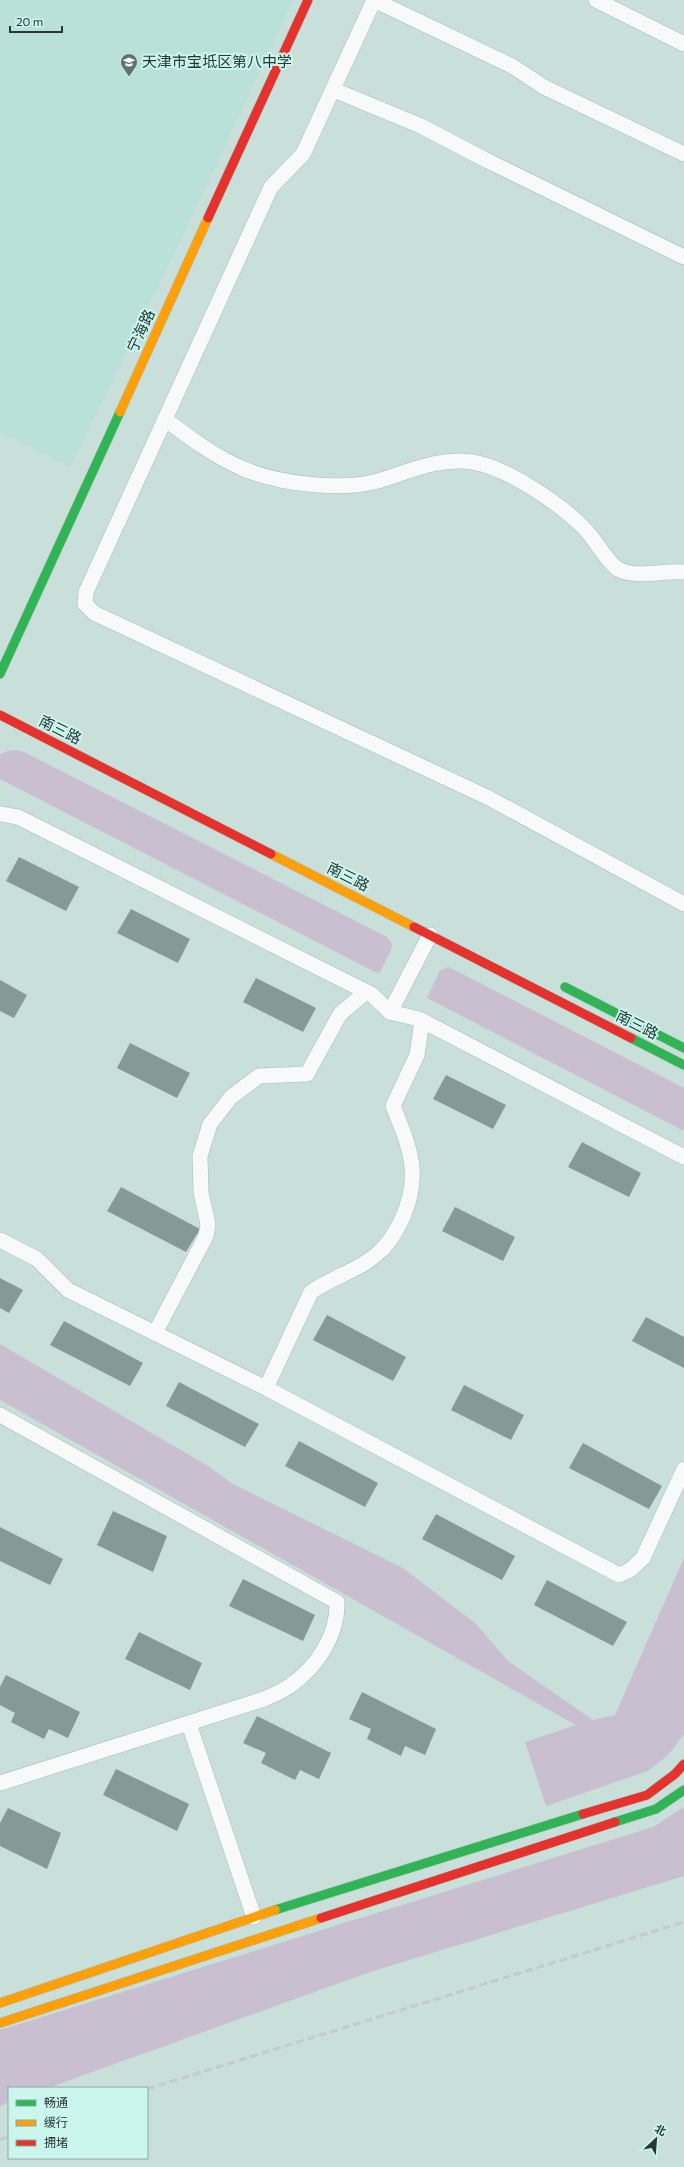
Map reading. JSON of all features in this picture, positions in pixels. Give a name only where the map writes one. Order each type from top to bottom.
[{"type":"street","name":"宁海路","points":[[0,674],[308,0]]},
{"type":"street","points":[[684,154],[544,87],[512,66],[374,0],[334,90],[303,154],[271,187],[86,592],[85,604],[94,613],[489,798],[684,904]]},
{"type":"street","points":[[596,0],[684,44]]},
{"type":"street","points":[[334,90],[421,126],[484,159],[684,257]]},
{"type":"street","points":[[165,419],[202,447],[245,470],[287,481],[334,487],[376,481],[441,462],[472,462],[511,476],[541,493],[584,527],[617,568],[634,573],[670,571],[684,572]]},
{"type":"street","name":"南三路","points":[[0,715],[684,1065]]},
{"type":"street","points":[[0,814],[18,817],[366,992],[390,1012],[422,1021],[684,1157]]},
{"type":"street","points":[[390,1012],[430,935]]},
{"type":"street","name":"南三路","points":[[556,983],[684,1048]]},
{"type":"street","points":[[155,1333],[206,1236],[208,1224],[201,1194],[200,1156],[210,1124],[231,1097],[259,1076],[307,1074],[340,1014],[366,992]]},
{"type":"street","points":[[266,1388],[311,1292],[321,1285],[351,1272],[378,1254],[396,1232],[410,1202],[414,1172],[407,1142],[393,1106],[417,1055],[422,1021]]},
{"type":"street","points":[[0,1240],[37,1259],[68,1290],[266,1388],[619,1575],[630,1570],[644,1558],[684,1469]]},
{"type":"street","points":[[0,1415],[338,1602],[338,1618],[329,1642],[312,1666],[291,1685],[264,1699],[0,1783]]},
{"type":"street","points":[[188,1724],[254,1917]]},
{"type":"street","points":[[0,2003],[254,1917],[647,1795],[675,1774],[684,1764]]},
{"type":"street","points":[[0,2023],[656,1809],[684,1790]]},
{"type":"shaded area","points":[[0,0],[293,0],[186,229],[70,467],[0,431]]},
{"type":"shaded area","points":[[17,750],[24,752],[387,937],[392,944],[391,950],[379,974],[0,779],[0,754]]},
{"type":"shaded area","points":[[449,967],[684,1088],[684,1131],[427,998],[440,970]]},
{"type":"shaded area","points":[[0,1344],[208,1466],[233,1484],[403,1568],[476,1624],[508,1661],[593,1720],[615,1715],[684,1558],[684,1734],[668,1755],[648,1771],[546,1806],[525,1742],[576,1725],[0,1400]]},
{"type":"shaded area","points":[[684,1807],[684,1876],[370,1972],[51,2087],[8,2087],[8,2102],[0,2106],[0,2030],[653,1827]]},
{"type":"building","points":[[19,857],[79,887],[66,911],[6,881]]},
{"type":"building","points":[[131,909],[190,939],[178,963],[117,933]]},
{"type":"building","points":[[256,978],[316,1008],[303,1032],[243,1002]]},
{"type":"building","points":[[0,980],[27,995],[14,1018],[0,1011]]},
{"type":"building","points":[[130,1043],[190,1073],[177,1098],[117,1068]]},
{"type":"building","points":[[446,1075],[506,1105],[493,1129],[433,1099]]},
{"type":"building","points":[[582,1142],[641,1173],[629,1197],[568,1167]]},
{"type":"building","points":[[121,1187],[200,1229],[186,1252],[107,1211]]},
{"type":"building","points":[[455,1207],[515,1237],[503,1261],[442,1231]]},
{"type":"building","points":[[0,1278],[23,1290],[9,1313],[0,1308]]},
{"type":"building","points":[[327,1315],[406,1357],[393,1381],[313,1340]]},
{"type":"building","points":[[646,1317],[684,1337],[684,1368],[632,1341]]},
{"type":"building","points":[[64,1321],[143,1363],[130,1386],[50,1345]]},
{"type":"building","points":[[179,1382],[259,1424],[245,1447],[166,1406]]},
{"type":"building","points":[[464,1385],[524,1415],[511,1440],[451,1410]]},
{"type":"building","points":[[299,1441],[378,1483],[365,1507],[285,1466]]},
{"type":"building","points":[[583,1443],[662,1486],[649,1509],[569,1468]]},
{"type":"building","points":[[113,1511],[167,1536],[153,1572],[97,1545]]},
{"type":"building","points":[[436,1514],[515,1556],[502,1580],[422,1539]]},
{"type":"building","points":[[0,1527],[63,1559],[50,1585],[0,1561]]},
{"type":"building","points":[[243,1579],[315,1615],[303,1641],[229,1606]]},
{"type":"building","points":[[547,1580],[627,1622],[613,1646],[534,1605]]},
{"type":"building","points":[[139,1632],[202,1663],[190,1690],[125,1659]]},
{"type":"building","points":[[6,1675],[80,1712],[68,1738],[49,1729],[44,1739],[11,1722],[15,1713],[0,1705],[0,1687]]},
{"type":"building","points":[[362,1692],[436,1729],[425,1755],[405,1746],[401,1756],[367,1739],[371,1729],[349,1719]]},
{"type":"building","points":[[257,1716],[331,1753],[319,1779],[300,1770],[295,1780],[261,1763],[266,1753],[243,1743]]},
{"type":"building","points":[[116,1769],[189,1804],[177,1831],[103,1795]]},
{"type":"building","points":[[8,1808],[61,1833],[47,1869],[0,1846],[0,1823]]},
{"type":"railway","points":[[148,2089],[684,1922]]},
{"type":"railway","points":[[0,2140],[8,2136]]},
{"type":"traffic: fast","points":[[0,674],[120,412]]},
{"type":"traffic: fast","points":[[565,987],[684,1048]]},
{"type":"traffic: fast","points":[[631,1038],[684,1065]]},
{"type":"traffic: fast","points":[[615,1822],[656,1809],[684,1790]]},
{"type":"traffic: fast","points":[[275,1910],[583,1814]]},
{"type":"traffic: slow","points":[[120,412],[208,218]]},
{"type":"traffic: slow","points":[[271,854],[414,927]]},
{"type":"traffic: slow","points":[[0,2003],[275,1910]]},
{"type":"traffic: slow","points":[[0,2023],[321,1918]]},
{"type":"traffic: jam","points":[[208,218],[308,0]]},
{"type":"traffic: jam","points":[[0,715],[271,854]]},
{"type":"traffic: jam","points":[[414,927],[631,1038]]},
{"type":"traffic: jam","points":[[583,1814],[647,1795],[675,1774],[684,1764]]},
{"type":"traffic: jam","points":[[321,1918],[615,1822]]},
{"type":"place","name":"天津市宝坻区第八中学","points":[[129,77]]}]
